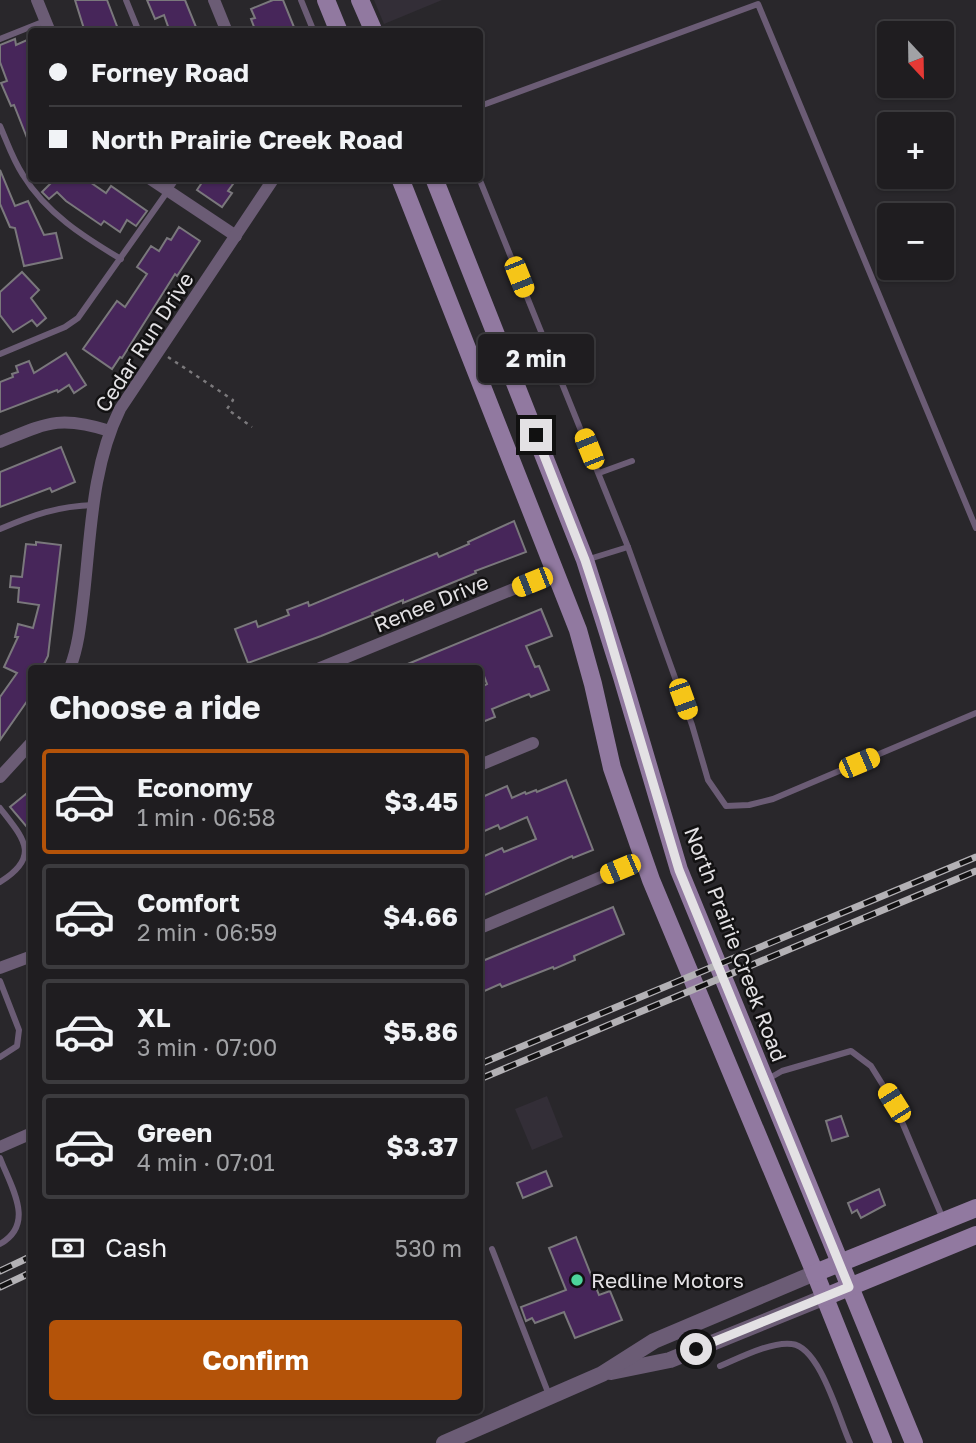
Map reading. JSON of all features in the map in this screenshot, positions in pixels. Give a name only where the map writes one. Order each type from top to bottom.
[{"type":"main road","points":[[326,0],[337,28]]},
{"type":"main road","points":[[360,0],[372,28]]},
{"type":"main road","points":[[402,182],[578,630],[612,768],[643,859],[883,1443]]},
{"type":"main road","name":"North Prairie Creek Road","points":[[436,182],[585,560],[679,870],[914,1443]]},
{"type":"main road","points":[[457,322],[486,310]]},
{"type":"main road","points":[[555,572],[585,560]]},
{"type":"main road","points":[[739,1092],[765,1081]]},
{"type":"main road","points":[[820,1285],[840,1264],[976,1208]]},
{"type":"main road","points":[[820,1285],[849,1287],[976,1235]]},
{"type":"street","points":[[37,0],[47,26]]},
{"type":"street","points":[[214,0],[225,28]]},
{"type":"street","points":[[155,182],[236,236]]},
{"type":"street","name":"Cedar Run Drive","points":[[71,665],[79,628],[100,462],[110,431],[120,409],[271,182]]},
{"type":"street","points":[[0,442],[45,424],[66,421],[82,422],[110,431]]},
{"type":"street","name":"Renee Drive","points":[[327,665],[555,572]]},
{"type":"street","points":[[483,764],[533,743]]},
{"type":"street","points":[[0,777],[28,746]]},
{"type":"street","points":[[483,927],[643,859]]},
{"type":"street","points":[[0,968],[28,958]]},
{"type":"street","points":[[0,1147],[28,1135]]},
{"type":"street","points":[[445,1443],[602,1374],[654,1341],[820,1285]]},
{"type":"street","points":[[602,1374],[670,1360],[820,1285]]},
{"type":"lane","points":[[126,0],[137,28]]},
{"type":"lane","points":[[301,0],[312,28]]},
{"type":"lane","points":[[483,105],[758,4],[976,528]]},
{"type":"lane","points":[[0,39],[28,31]]},
{"type":"lane","points":[[0,126],[22,175],[41,200],[69,226],[121,259]]},
{"type":"lane","points":[[0,354],[65,327],[78,318],[174,182]]},
{"type":"lane","points":[[482,182],[628,547],[692,725],[708,779],[726,806],[750,805],[773,799],[976,713]]},
{"type":"lane","points":[[598,473],[632,461]]},
{"type":"lane","points":[[0,529],[46,511],[67,506],[93,505]]},
{"type":"lane","points":[[585,560],[628,547]]},
{"type":"lane","points":[[0,808],[20,834],[25,855],[22,864],[0,882]]},
{"type":"lane","points":[[0,981],[19,1030],[17,1046],[0,1057]]},
{"type":"lane","points":[[765,1081],[782,1071],[851,1051],[871,1066],[894,1103],[944,1221]]},
{"type":"lane","points":[[0,1158],[16,1200],[19,1217],[18,1228],[9,1239],[0,1244]]},
{"type":"lane","points":[[492,1249],[550,1396]]},
{"type":"lane","points":[[720,1366],[775,1345],[793,1343],[806,1350],[817,1365],[850,1443]]},
{"type":"path","points":[[180,365],[233,400],[227,409],[252,427]]},
{"type":"shaded area","points":[[374,0],[442,0],[384,24]]},
{"type":"shaded area","points":[[547,1096],[563,1137],[532,1150],[515,1109]]},
{"type":"building","points":[[75,0],[107,0],[118,28],[84,28]]},
{"type":"building","points":[[147,0],[185,0],[196,28],[169,28],[164,15],[155,19]]},
{"type":"building","points":[[273,0],[283,0],[294,28],[254,28],[251,19],[255,18],[251,9]]},
{"type":"building","points":[[15,39],[16,45],[27,40],[28,42],[28,140],[14,105],[11,106],[1,83],[7,81],[0,62],[0,45]]},
{"type":"building","points":[[0,170],[15,206],[28,201],[44,235],[56,233],[62,258],[24,266],[15,228],[10,227],[0,204]]},
{"type":"building","points":[[48,182],[90,182],[106,193],[111,186],[147,211],[136,226],[127,220],[120,232],[104,221],[101,225],[57,192],[49,199],[42,192],[50,184]]},
{"type":"building","points":[[202,182],[233,184],[228,191],[232,193],[222,207],[197,190]]},
{"type":"building","points":[[179,227],[200,241],[112,369],[83,349],[117,301],[125,307],[147,274],[137,267],[151,246],[159,251],[167,238],[171,240]]},
{"type":"building","points":[[22,272],[39,290],[31,298],[46,318],[37,326],[32,320],[13,332],[0,315],[0,292]]},
{"type":"building","points":[[66,353],[86,385],[74,393],[69,385],[58,392],[57,390],[0,412],[0,382],[18,372],[16,366],[29,361],[34,373]]},
{"type":"building","points":[[61,447],[75,482],[52,492],[50,488],[0,507],[0,472]]},
{"type":"building","points":[[514,521],[526,552],[248,663],[235,629],[256,621],[258,627],[289,615],[287,610],[308,602],[309,606],[437,553],[439,557]]},
{"type":"building","points":[[36,542],[61,545],[48,656],[44,665],[28,665],[28,700],[0,740],[0,697],[17,673],[4,667],[18,637],[15,637],[18,624],[33,628],[39,605],[18,602],[19,588],[10,587],[11,576],[22,577],[26,544],[36,545]]},
{"type":"building","points":[[541,609],[552,636],[526,646],[535,667],[539,666],[549,690],[531,697],[529,694],[492,709],[495,717],[483,722],[483,686],[487,684],[483,665],[405,665]]},
{"type":"building","points":[[566,780],[593,850],[573,858],[572,856],[483,896],[483,857],[502,848],[504,852],[536,839],[527,817],[500,829],[498,825],[483,832],[483,797],[507,786],[512,798],[525,792],[537,792]]},
{"type":"building","points":[[28,792],[28,828],[10,807]]},
{"type":"building","points":[[613,907],[624,934],[574,956],[575,960],[554,969],[553,967],[483,992],[483,961]]},
{"type":"building","points":[[841,1116],[848,1136],[832,1141],[826,1121]]},
{"type":"building","points":[[546,1171],[552,1186],[523,1198],[517,1183]]},
{"type":"building","points":[[879,1189],[885,1205],[861,1218],[857,1210],[852,1213],[848,1203]]},
{"type":"building","name":"Redline Motors","points":[[576,1237],[599,1295],[610,1291],[622,1320],[575,1338],[564,1312],[535,1323],[532,1318],[526,1321],[521,1307],[566,1290],[549,1248]]},
{"type":"railway","points":[[483,1063],[976,857]]},
{"type":"railway","points":[[483,1078],[976,871]]},
{"type":"railway","points":[[0,1271],[28,1258]]},
{"type":"railway","points":[[0,1287],[28,1274]]},
{"type":"place","name":"Redline Motors","points":[[577,1280]]},
{"type":"route","points":[[536,435],[585,560],[679,870],[849,1287],[696,1349]]}]
